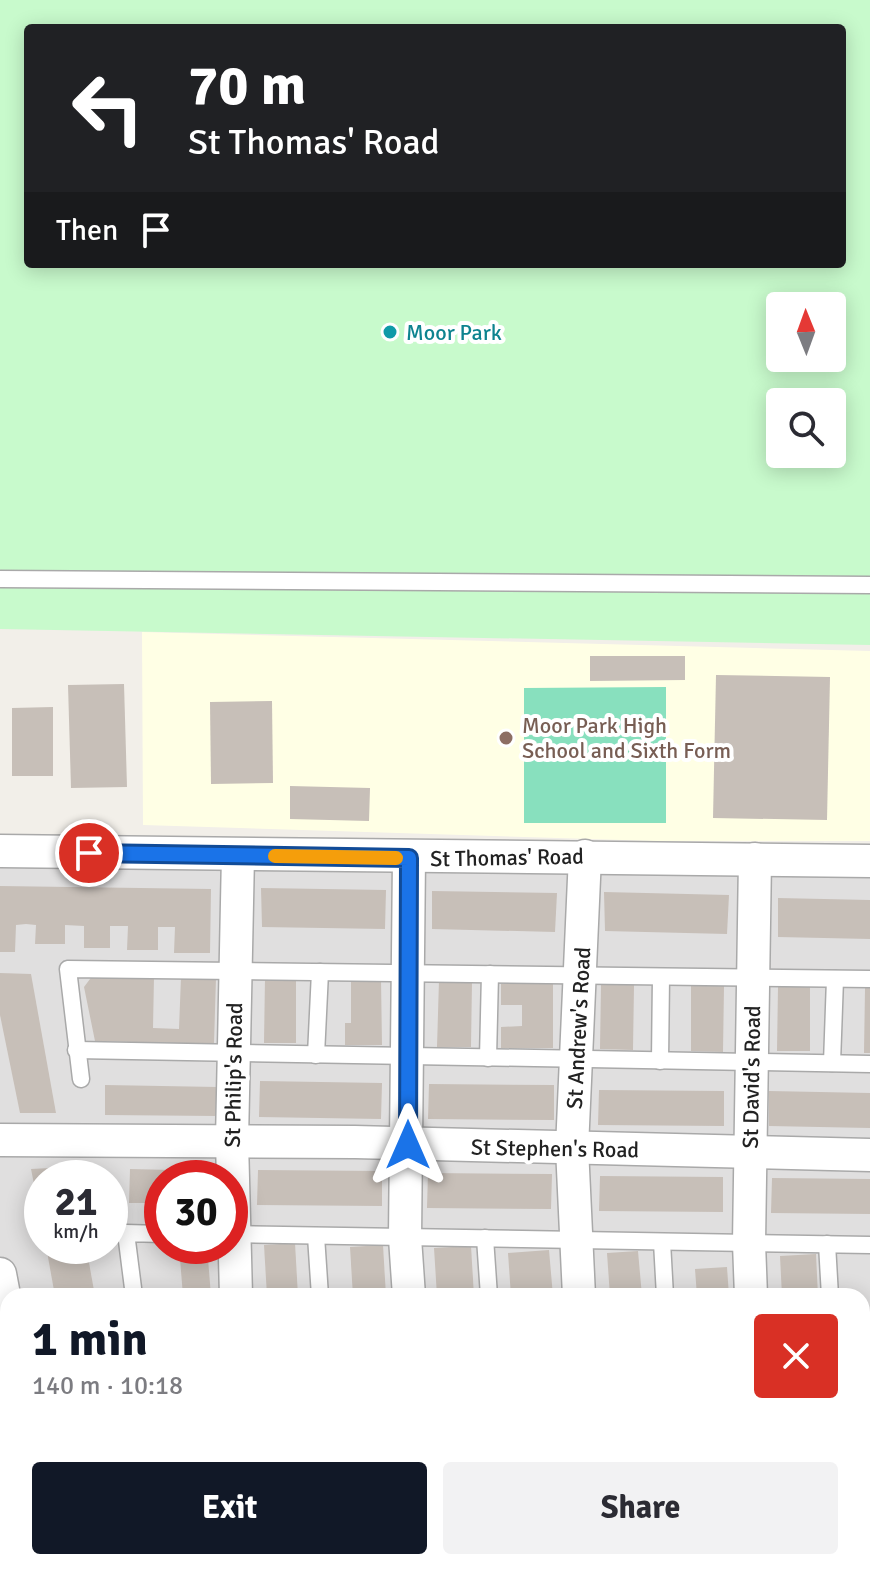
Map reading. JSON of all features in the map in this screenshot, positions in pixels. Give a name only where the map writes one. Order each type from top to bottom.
[{"type":"street","name":"St Thomas' Road","points":[[0,851],[870,861]]},
{"type":"street","name":"St Philip's Road","points":[[232,1160],[238,855]]},
{"type":"street","name":"St Andrew's Road","points":[[578,1288],[572,1148],[585,856]]},
{"type":"street","points":[[408,1288],[405,1238],[409,858]]},
{"type":"street","name":"St David's Road","points":[[751,1288],[755,859]]},
{"type":"street","name":"St Stephen's Road","points":[[0,1140],[355,1142],[870,1155]]},
{"type":"street","name":"St Philip's Road","points":[[233,1264],[235,1288]]},
{"type":"lane","points":[[0,579],[870,585]]},
{"type":"lane","points":[[81,1079],[68,969],[870,979]]},
{"type":"lane","points":[[316,1055],[320,972]]},
{"type":"lane","points":[[488,1058],[490,974]]},
{"type":"lane","points":[[660,1061],[661,977]]},
{"type":"lane","points":[[832,1063],[835,979]]},
{"type":"lane","points":[[76,1050],[870,1064]]},
{"type":"lane","points":[[133,1288],[126,1233],[144,1234]]},
{"type":"lane","points":[[248,1234],[870,1245]]},
{"type":"lane","points":[[316,1236],[319,1288]]},
{"type":"lane","points":[[485,1238],[488,1288]]},
{"type":"lane","points":[[662,1242],[665,1288]]},
{"type":"lane","points":[[827,1244],[830,1288]]},
{"type":"shaded area","name":"Moor Park High School and Sixth Form","points":[[142,632],[870,651],[870,841],[656,841],[143,825]]},
{"type":"shaded area","points":[[0,858],[870,872],[870,1288],[0,1288]]},
{"type":"green space","name":"Moor Park","points":[[0,0],[870,0],[870,645],[0,629]]},
{"type":"green space","points":[[666,687],[666,823],[524,823],[524,688]]},
{"type":"building","points":[[590,656],[685,656],[685,680],[590,681]]},
{"type":"building","points":[[716,675],[830,677],[827,820],[713,818]]},
{"type":"building","points":[[124,684],[127,787],[71,788],[68,685]]},
{"type":"building","points":[[272,701],[273,783],[211,784],[210,702]]},
{"type":"building","points":[[53,707],[53,776],[12,776],[12,708]]},
{"type":"building","points":[[290,786],[370,788],[369,821],[290,819]]},
{"type":"building","points":[[0,886],[211,889],[210,953],[174,953],[175,927],[158,927],[158,950],[127,950],[128,926],[110,926],[110,948],[84,948],[84,926],[65,925],[65,944],[35,944],[36,925],[26,924],[16,925],[15,952],[0,952]]},
{"type":"building","points":[[261,888],[386,890],[385,929],[262,927]]},
{"type":"building","points":[[432,891],[557,893],[555,932],[432,929]]},
{"type":"building","points":[[604,892],[729,895],[727,934],[605,931]]},
{"type":"building","points":[[778,898],[870,900],[870,939],[778,937]]},
{"type":"building","points":[[0,973],[31,974],[56,1113],[20,1113],[0,1015]]},
{"type":"building","points":[[93,975],[154,977],[153,1028],[179,1029],[181,977],[216,978],[214,1044],[95,1041],[84,987]]},
{"type":"building","points":[[265,977],[296,978],[296,1043],[264,1043]]},
{"type":"building","points":[[381,979],[382,1045],[345,1045],[345,1023],[351,1023],[351,980]]},
{"type":"building","points":[[439,980],[472,981],[471,1047],[437,1047]]},
{"type":"building","points":[[501,984],[553,984],[553,1048],[501,1048],[501,1027],[522,1026],[522,1005],[501,1005]]},
{"type":"building","points":[[601,984],[634,985],[633,1050],[600,1049]]},
{"type":"building","points":[[691,986],[724,986],[723,1052],[691,1051]]},
{"type":"building","points":[[778,986],[810,986],[810,1051],[777,1051]]},
{"type":"building","points":[[865,988],[870,988],[870,1053],[864,1053]]},
{"type":"building","points":[[260,1081],[382,1083],[381,1119],[259,1117]]},
{"type":"building","points":[[429,1084],[554,1085],[554,1120],[428,1119]]},
{"type":"building","points":[[105,1085],[218,1087],[217,1116],[105,1115]]},
{"type":"building","points":[[599,1090],[724,1091],[724,1126],[598,1125]]},
{"type":"building","points":[[769,1091],[870,1093],[870,1128],[769,1126]]},
{"type":"building","points":[[130,1169],[144,1169],[144,1203],[129,1203]]},
{"type":"building","points":[[258,1170],[382,1171],[382,1206],[257,1205]]},
{"type":"building","points":[[428,1173],[552,1174],[551,1209],[427,1208]]},
{"type":"building","points":[[600,1176],[723,1177],[723,1212],[599,1211]]},
{"type":"building","points":[[772,1178],[870,1179],[870,1214],[771,1213]]},
{"type":"building","points":[[295,1243],[298,1288],[267,1288],[264,1245]]},
{"type":"building","points":[[383,1245],[386,1288],[353,1288],[350,1247]]},
{"type":"building","points":[[471,1246],[474,1288],[436,1288],[434,1248]]},
{"type":"building","points":[[549,1250],[552,1288],[510,1288],[508,1253]]},
{"type":"building","points":[[638,1251],[641,1288],[609,1288],[607,1253]]},
{"type":"building","points":[[816,1254],[818,1288],[782,1288],[780,1256]]},
{"type":"building","points":[[49,1264],[89,1264],[94,1288],[54,1288]]},
{"type":"building","points":[[180,1264],[208,1264],[210,1288],[182,1288]]},
{"type":"building","points":[[727,1267],[728,1288],[696,1288],[695,1269]]},
{"type":"slow traffic","points":[[275,856],[396,858]]},
{"type":"place","name":"Moor Park","points":[[390,332]]},
{"type":"place","name":"Moor Park High School and Sixth Form","points":[[506,738]]},
{"type":"route","points":[[89,853],[409,858],[408,1145]]}]
